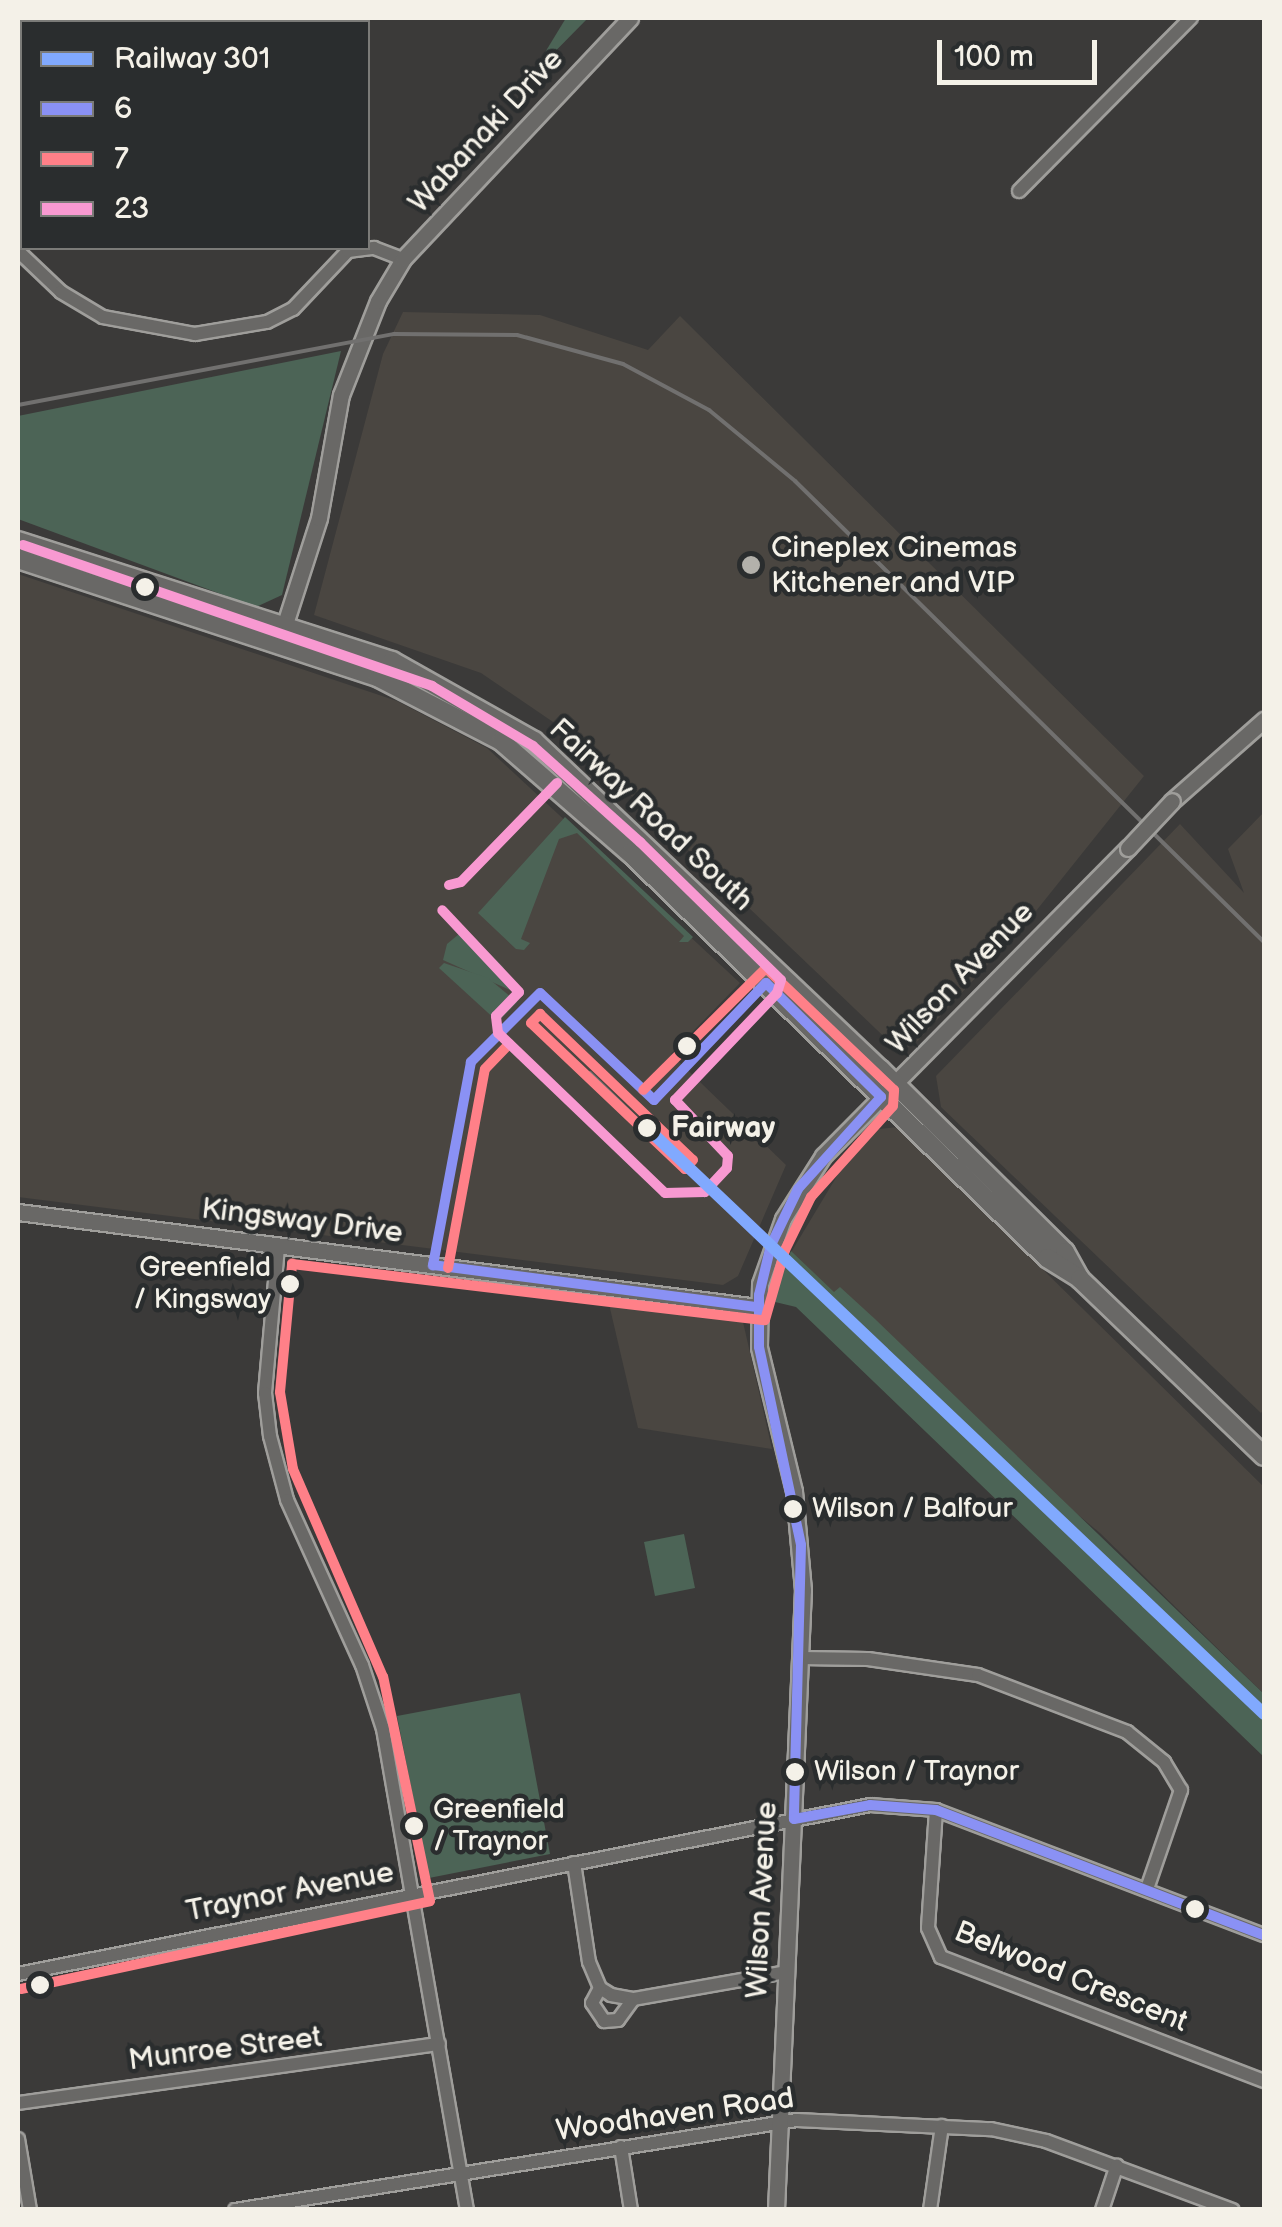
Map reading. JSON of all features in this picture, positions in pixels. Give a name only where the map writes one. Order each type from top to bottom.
[{"type":"main road","name":"Fairway Road South","points":[[18,541],[404,667],[534,741],[888,1091]]},
{"type":"main road","name":"Fairway Road South","points":[[18,558],[379,678],[501,741],[617,841],[1066,1252],[1080,1279],[1264,1456]]},
{"type":"street","name":"Wabanaki Drive","points":[[284,628],[320,518],[332,432],[354,352],[404,259],[630,18]]},
{"type":"street","points":[[1019,192],[1190,18]]},
{"type":"street","points":[[370,249],[404,259]]},
{"type":"street","points":[[18,251],[61,292],[103,318],[194,334],[267,322],[292,309],[333,260],[361,250]]},
{"type":"street","name":"Wilson Avenue","points":[[776,2210],[802,1658],[800,1528],[763,1372],[758,1307],[771,1246],[798,1189],[888,1091],[1172,801],[1264,720]]},
{"type":"street","name":"Kingsway Drive","points":[[18,1212],[758,1307]]},
{"type":"street","points":[[278,1248],[265,1393],[278,1474],[369,1682],[417,1893],[467,2210]]},
{"type":"street","points":[[802,1658],[868,1659],[978,1675],[1126,1732],[1164,1762],[1181,1790],[1147,1888]]},
{"type":"street","name":"Traynor Avenue","points":[[18,1974],[870,1806],[936,1810],[1264,1935]]},
{"type":"street","name":"Belwood Crescent","points":[[936,1810],[928,1928],[941,1957],[1264,2081]]},
{"type":"street","points":[[574,1864],[588,1962],[600,1988],[633,1998],[786,1972]]},
{"type":"street","points":[[600,1988],[592,2003],[604,2021],[618,2020],[633,1998]]},
{"type":"street","name":"Munroe Street","points":[[18,2103],[439,2044]]},
{"type":"street","name":"Woodhaven Road","points":[[236,2210],[780,2122],[942,2126],[1046,2141],[1233,2210]]},
{"type":"street","points":[[930,2210],[942,2126]]},
{"type":"street","points":[[18,2140],[30,2210]]},
{"type":"street","points":[[620,2147],[631,2210]]},
{"type":"street","points":[[1102,2210],[1117,2165]]},
{"type":"shaded area","points":[[403,312],[540,315],[648,350],[680,316],[1144,776],[1032,916],[914,1045],[898,1050],[556,724],[481,673],[314,615],[383,354]]},
{"type":"shaded area","points":[[18,574],[397,701],[487,748],[740,983],[671,1054],[786,1165],[738,1276],[723,1285],[18,1197]]},
{"type":"shaded area","points":[[1264,812],[1261,1413],[941,1107],[936,1076],[1180,824],[1244,893],[1228,849]]},
{"type":"shaded area","points":[[898,1127],[1264,1487],[1264,1694],[1100,1533],[781,1269],[840,1171],[879,1129]]},
{"type":"shaded area","points":[[609,1304],[743,1322],[772,1449],[638,1428]]},
{"type":"green space","points":[[566,18],[588,18],[530,77]]},
{"type":"green space","points":[[341,351],[282,595],[256,607],[18,519],[18,416]]},
{"type":"green space","points":[[565,817],[693,937],[688,942],[679,942],[684,936],[577,833],[559,839],[521,939],[530,943],[524,950],[516,949],[478,913]]},
{"type":"green space","points":[[465,929],[503,967],[519,994],[443,960],[447,944]]},
{"type":"green space","points":[[444,963],[488,978],[517,1002],[498,1022],[439,968]]},
{"type":"green space","points":[[791,1251],[834,1292],[840,1287],[875,1319],[1264,1694],[1264,1757],[796,1307],[771,1301]]},
{"type":"green space","points":[[684,1534],[695,1588],[655,1596],[644,1542]]},
{"type":"green space","points":[[520,1693],[550,1854],[429,1878],[397,1716]]},
{"type":"tram line","points":[[590,1072],[647,1128]]},
{"type":"railway","points":[[18,405],[394,334],[517,335],[623,364],[709,410],[795,481],[1264,942]]},
{"type":"rail line","name":"301","points":[[647,1128],[1264,1714]]},
{"type":"transit line","name":"23","points":[[23,545],[432,686],[533,746],[640,842],[781,980],[777,993],[675,1100],[728,1156],[727,1168],[705,1192],[665,1193],[498,1033],[496,1016],[519,992],[442,910]]},
{"type":"transit line","name":"23","points":[[449,885],[461,882],[557,783]]},
{"type":"transit line","name":"7","points":[[21,1989],[430,1901],[383,1677],[293,1469],[280,1392],[292,1264],[765,1320],[785,1250],[811,1197],[893,1106],[894,1090],[766,968],[643,1090]]},
{"type":"transit line","name":"6","points":[[766,983],[881,1097],[798,1189],[771,1245],[759,1295],[759,1347],[801,1545],[794,1819]]},
{"type":"transit line","name":"6","points":[[654,1100],[766,983]]},
{"type":"transit line","name":"6","points":[[654,1100],[540,993],[471,1062],[433,1265],[758,1307]]},
{"type":"transit line","name":"7","points":[[540,1014],[693,1160],[685,1169],[531,1023],[540,1014]]},
{"type":"transit line","name":"7","points":[[448,1268],[485,1069],[509,1044]]},
{"type":"transit line","name":"6","points":[[794,1819],[870,1805],[936,1810],[1264,1935]]},
{"type":"place","name":"Cineplex Cinemas Kitchener and VIP","points":[[751,565]]},
{"type":"place","name":"Fairway","points":[[647,1128]]},
{"type":"place","name":"Greenfield / Kingsway","points":[[290,1284]]},
{"type":"place","name":"Wilson / Balfour","points":[[793,1509]]},
{"type":"place","name":"Wilson / Traynor","points":[[795,1772]]},
{"type":"place","name":"Greenfield / Traynor","points":[[414,1826]]}]
